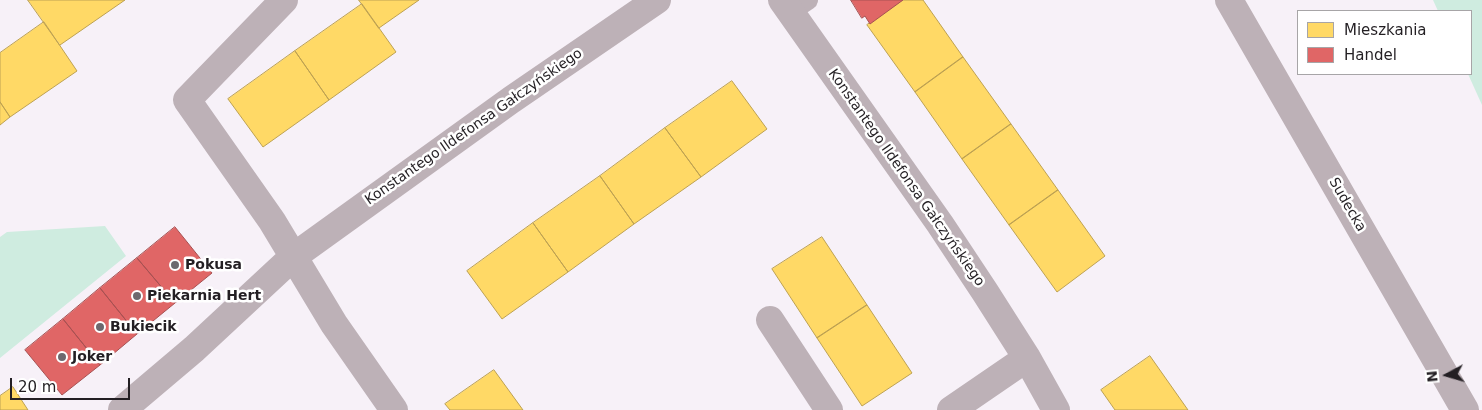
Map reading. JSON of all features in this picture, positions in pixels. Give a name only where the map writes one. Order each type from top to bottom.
[{"type":"street","points":[[284,0],[188,100],[272,221],[334,324],[394,410]]},
{"type":"street","name":"Konstantego Ildefonsa Gałczyńskiego","points":[[122,410],[194,349],[293,257],[468,130],[657,0]]},
{"type":"street","name":"Sudecka","points":[[1229,0],[1466,410]]},
{"type":"street","name":"Konstantego Ildefonsa Gałczyńskiego","points":[[793,3],[985,292],[1027,358],[1056,410]]},
{"type":"street","points":[[770,320],[830,410]]},
{"type":"street","points":[[951,410],[1027,358]]},
{"type":"green space","points":[[1433,0],[1482,0],[1482,105],[1468,75],[1472,75],[1472,10],[1438,10]]},
{"type":"green space","points":[[105,226],[126,256],[0,358],[0,237],[7,232]]},
{"type":"building: Mieszkania","points":[[28,0],[125,0],[60,45]]},
{"type":"building: Mieszkania","points":[[359,0],[419,0],[379,28]]},
{"type":"building: Mieszkania","points":[[903,0],[923,0],[963,57],[915,92],[867,25]]},
{"type":"building: Mieszkania","points":[[362,4],[396,52],[329,100],[295,51]]},
{"type":"building: Mieszkania","points":[[44,22],[77,71],[10,117],[0,102],[0,53]]},
{"type":"building: Mieszkania","points":[[295,51],[329,100],[263,147],[228,99]]},
{"type":"building: Mieszkania","points":[[963,57],[1011,124],[962,159],[915,92]]},
{"type":"building: Mieszkania","points":[[732,81],[767,129],[701,177],[665,128]]},
{"type":"building: Mieszkania","points":[[0,102],[10,117],[0,125]]},
{"type":"building: Mieszkania","points":[[1011,124],[1058,190],[1009,225],[962,159]]},
{"type":"building: Mieszkania","points":[[665,128],[701,177],[634,224],[600,176]]},
{"type":"building: Mieszkania","points":[[600,176],[634,224],[568,272],[533,223]]},
{"type":"building: Mieszkania","points":[[1058,190],[1105,256],[1057,292],[1009,225]]},
{"type":"building: Mieszkania","points":[[533,223],[568,272],[502,319],[467,271]]},
{"type":"building: Mieszkania","points":[[822,237],[867,305],[817,338],[772,269]]},
{"type":"building: Mieszkania","points":[[867,305],[912,373],[862,406],[817,338]]},
{"type":"building: Mieszkania","points":[[1150,356],[1188,410],[1115,410],[1101,390]]},
{"type":"building: Mieszkania","points":[[494,370],[523,410],[450,410],[445,404]]},
{"type":"building: Mieszkania","points":[[13,387],[28,410],[0,410],[0,396]]},
{"type":"building: Handel","points":[[851,0],[903,0],[870,24],[865,16],[862,18]]},
{"type":"building: Handel","name":"Pokusa","points":[[175,227],[212,273],[175,303],[137,258]]},
{"type":"building: Handel","name":"Piekarnia Hert","points":[[137,258],[175,303],[137,334],[100,288]]},
{"type":"building: Handel","name":"Bukiecik","points":[[100,288],[137,334],[100,365],[63,319]]},
{"type":"building: Handel","name":"Joker","points":[[63,319],[100,365],[62,395],[25,350]]},
{"type":"place","name":"Pokusa","points":[[175,265]]},
{"type":"place","name":"Piekarnia Hert","points":[[137,296]]},
{"type":"place","name":"Bukiecik","points":[[100,327]]},
{"type":"place","name":"Joker","points":[[62,357]]}]
